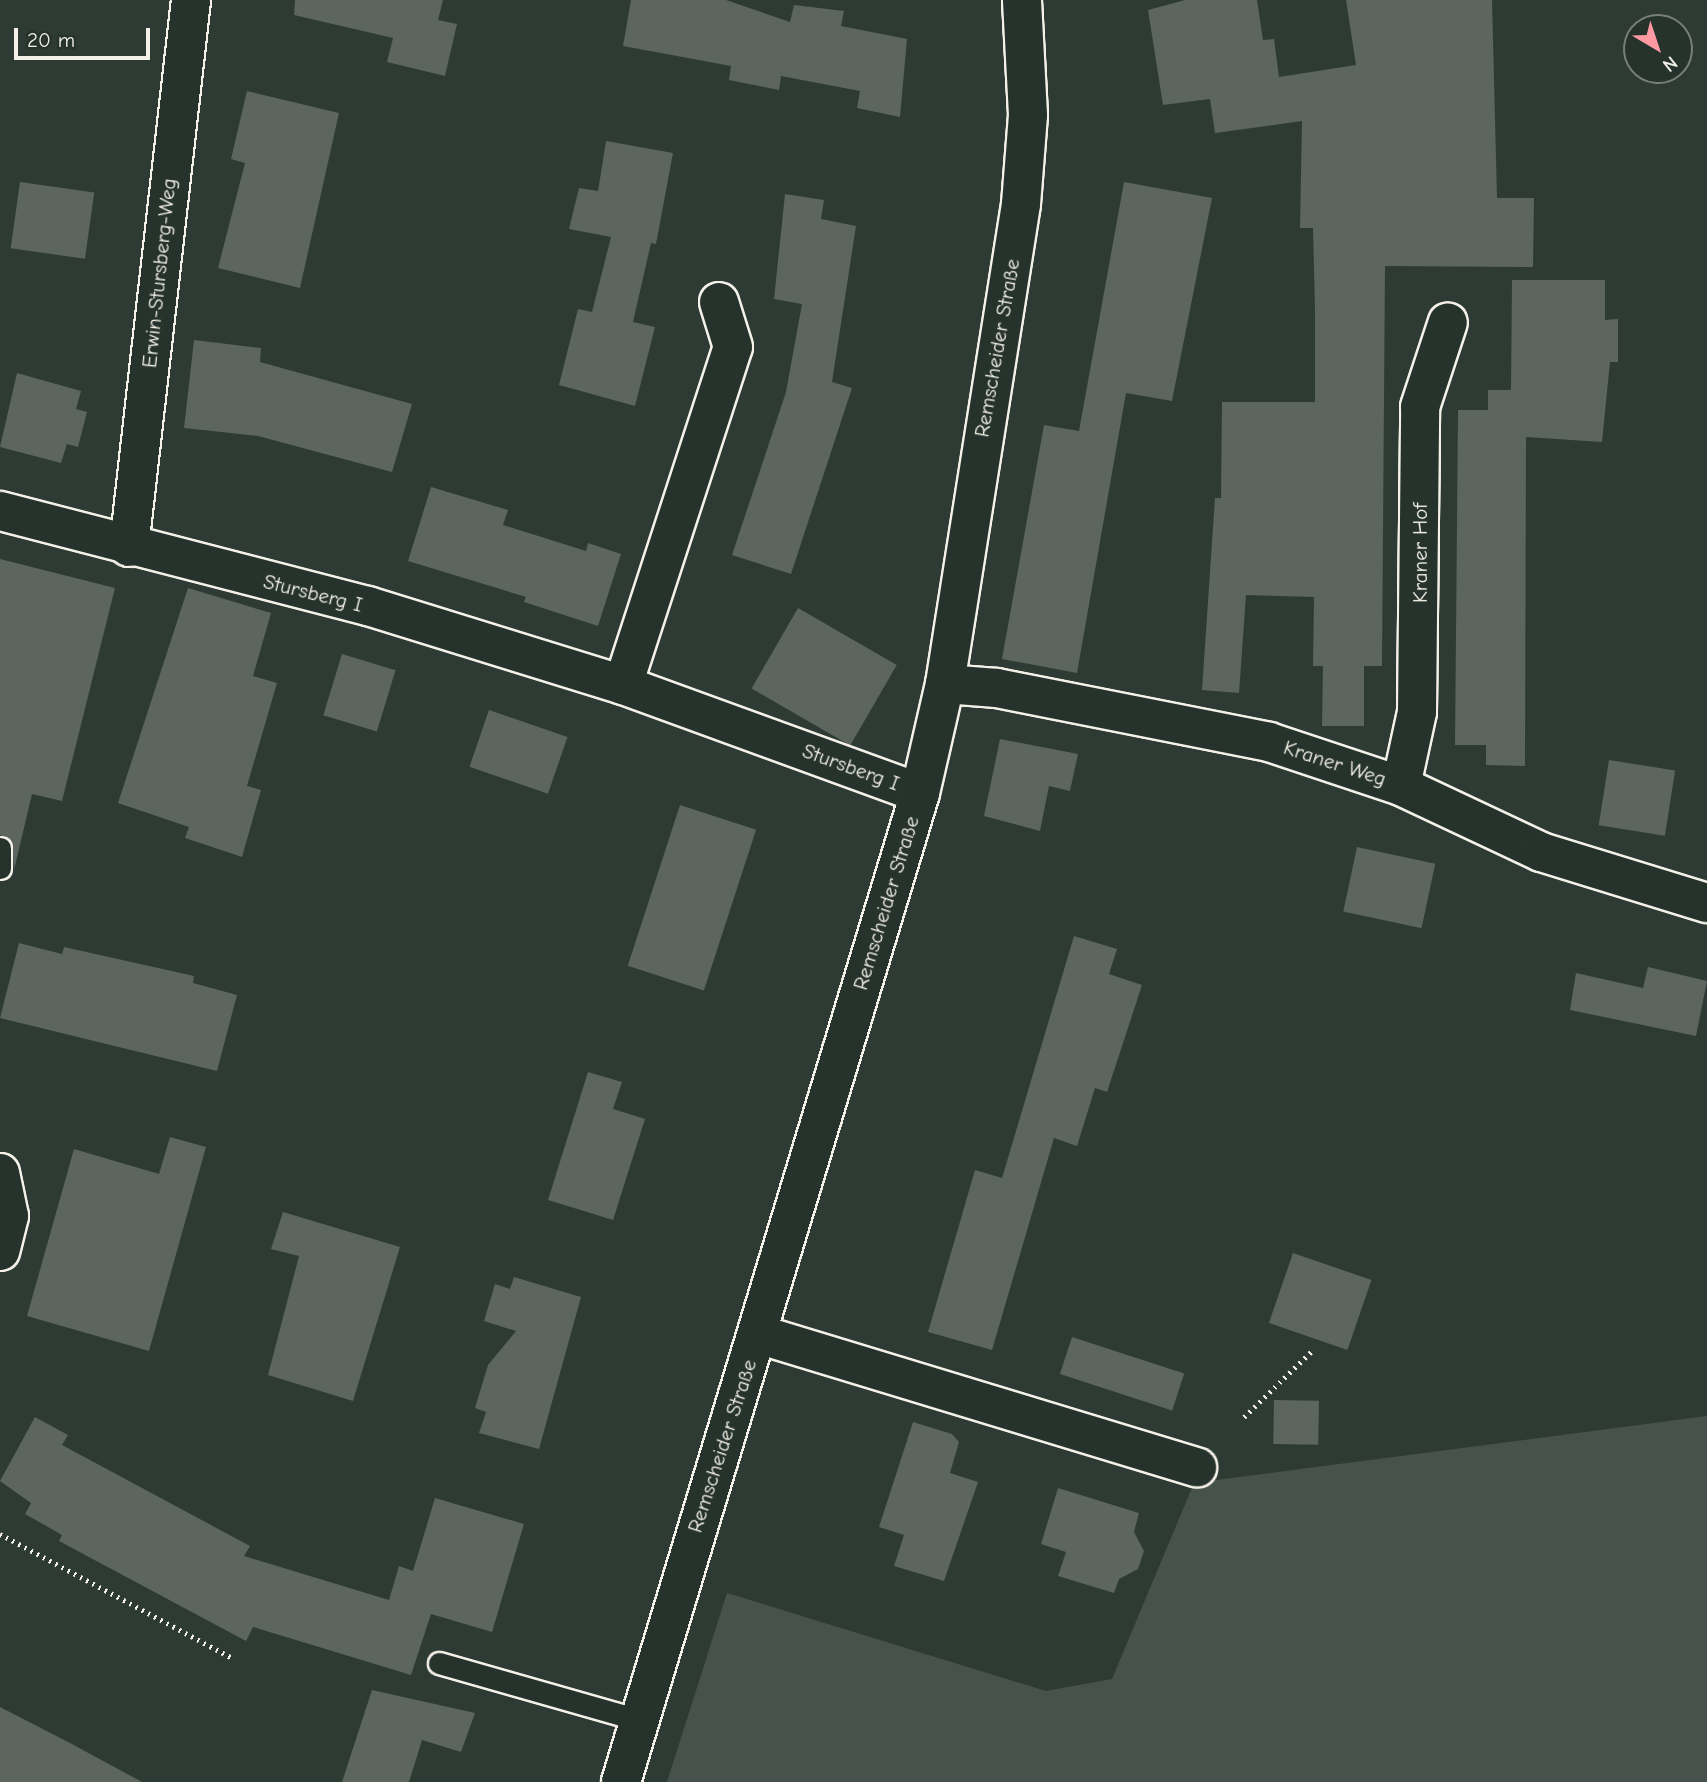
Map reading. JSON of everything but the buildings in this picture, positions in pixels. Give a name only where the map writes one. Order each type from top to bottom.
[{"type":"street","name":"Erwin-Stursberg-Weg","points":[[129,547],[191,0]]},
{"type":"street","name":"Remscheider Straße","points":[[621,1782],[920,793],[945,684],[1021,204],[1028,115],[1022,0]]},
{"type":"street","points":[[622,685],[733,347],[719,302]]},
{"type":"street","name":"Kraner Hof","points":[[1401,786],[1417,712],[1420,407],[1448,322]]},
{"type":"street","name":"Stursberg I","points":[[0,511],[129,547],[368,606],[622,685],[920,793]]},
{"type":"street","name":"Kraner Weg","points":[[945,684],[997,688],[1269,742],[1401,786],[1541,852],[1707,903]]},
{"type":"street","points":[[0,1173],[9,1216],[0,1251]]},
{"type":"street","points":[[758,1334],[1197,1467]]},
{"type":"lane","points":[[0,848],[0,868]]},
{"type":"lane","points":[[439,1662],[639,1720]]},
{"type":"path","points":[[1244,1417],[1314,1349]]},
{"type":"path","points":[[0,1534],[234,1659]]},
{"type":"shaded area","points":[[1707,1416],[1707,1782],[667,1782],[727,1593],[1046,1691],[1112,1679],[1194,1483]]}]
